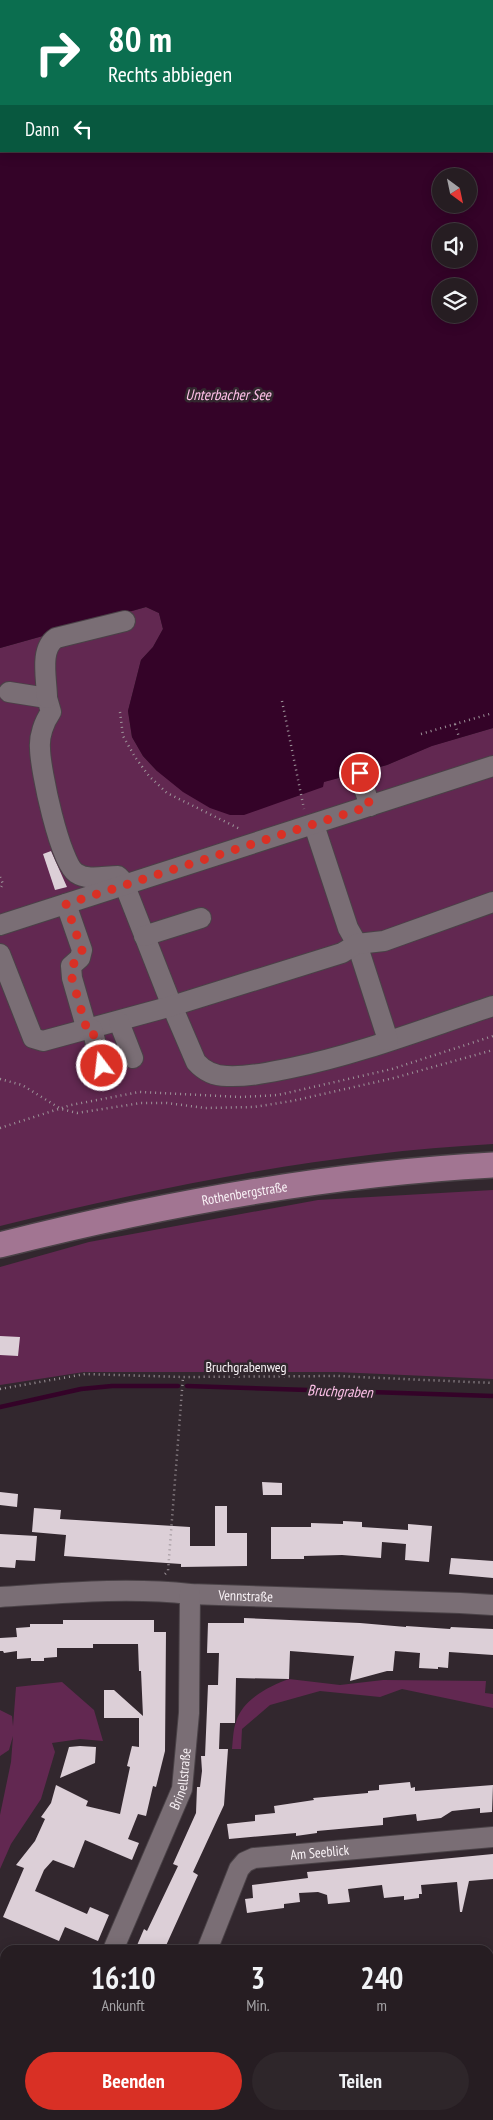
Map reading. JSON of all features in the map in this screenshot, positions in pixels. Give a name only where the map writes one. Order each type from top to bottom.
[{"type":"main road","name":"Rothenbergstraße","points":[[0,1245],[92,1222],[247,1192],[374,1174],[493,1165]]},
{"type":"street","points":[[125,622],[56,638],[50,642],[46,652],[47,698],[51,712],[45,720],[39,747],[42,771],[48,799],[66,859],[74,872],[81,876],[118,876],[125,886],[196,1062],[209,1072],[225,1076],[256,1075],[362,1051],[388,1040],[493,1006]]},
{"type":"street","points":[[9,692],[47,698]]},
{"type":"street","points":[[0,925],[493,766]]},
{"type":"street","points":[[360,773],[370,806]]},
{"type":"street","points":[[314,825],[348,928],[357,944],[388,1040]]},
{"type":"street","points":[[0,954],[32,1038],[43,1041],[119,1022],[172,1006],[342,953],[357,944],[384,941],[493,902]]},
{"type":"street","points":[[66,904],[82,950],[80,958],[71,966],[72,978],[102,1066]]},
{"type":"street","points":[[144,936],[201,918]]},
{"type":"street","points":[[119,1022],[133,1058]]},
{"type":"street","name":"Vennstraße","points":[[0,1598],[65,1593],[158,1590],[190,1594],[460,1603],[493,1606]]},
{"type":"street","name":"Brinellstraße","points":[[115,1945],[182,1789],[189,1713],[190,1594]]},
{"type":"street","name":"Am Seeblick","points":[[209,1945],[239,1869],[245,1862],[254,1858],[493,1837]]},
{"type":"path","points":[[282,701],[300,795]]},
{"type":"path","points":[[120,712],[123,736],[135,757],[150,776],[168,793],[264,841]]},
{"type":"path","points":[[421,734],[493,713]]},
{"type":"path","points":[[455,724],[459,737]]},
{"type":"path","points":[[0,877],[2,884],[0,889]]},
{"type":"path","points":[[0,1080],[22,1085],[61,1109],[77,1113],[149,1103],[167,1103],[205,1108],[254,1107],[292,1101],[394,1078],[493,1050]]},
{"type":"path","points":[[0,1128],[61,1109]]},
{"type":"path","name":"Bruchgrabenweg","points":[[0,1389],[85,1374],[183,1377],[337,1376],[493,1383]]},
{"type":"path","points":[[158,1590],[159,1580],[168,1571],[183,1377]]},
{"type":"shaded area","points":[[146,607],[159,613],[163,629],[153,647],[141,660],[128,711],[132,737],[143,756],[157,771],[278,802],[300,795],[323,784],[323,782],[387,765],[431,746],[493,728],[493,1144],[368,1155],[245,1173],[61,1211],[0,1226],[0,648]]},
{"type":"shaded area","points":[[493,1190],[493,1379],[337,1372],[84,1372],[0,1385],[0,1267],[89,1242],[318,1200]]},
{"type":"shaded area","points":[[289,1679],[340,1685],[383,1680],[486,1681],[485,1693],[493,1694],[493,1708],[402,1689],[380,1697],[320,1691],[270,1705],[242,1729],[241,1749],[232,1749],[235,1725],[244,1707],[265,1690]]},
{"type":"shaded area","points":[[62,1682],[94,1710],[103,1741],[80,1739],[52,1743],[55,1752],[41,1799],[11,1844],[0,1869],[0,1815],[11,1762],[13,1736],[9,1750],[0,1756],[0,1710],[12,1716],[13,1726],[16,1687]]},
{"type":"water","name":"Unterbacher See","points":[[0,152],[493,152],[493,728],[432,746],[387,765],[324,782],[323,787],[244,815],[230,815],[210,808],[183,792],[157,771],[143,756],[132,737],[128,711],[141,660],[153,647],[163,629],[159,613],[146,607],[0,648]]},
{"type":"building","points":[[51,851],[67,887],[55,890],[43,854]]},
{"type":"building","points":[[0,1336],[20,1337],[18,1356],[0,1355]]},
{"type":"building","points":[[262,1482],[282,1483],[282,1495],[263,1495]]},
{"type":"building","points":[[0,1492],[18,1494],[17,1507],[0,1505]]},
{"type":"building","points":[[215,1506],[227,1506],[227,1533],[247,1533],[247,1566],[181,1567],[181,1564],[64,1556],[66,1535],[32,1532],[34,1508],[61,1510],[60,1519],[190,1527],[190,1546],[215,1546]]},
{"type":"building","points":[[343,1521],[362,1522],[362,1527],[408,1530],[408,1524],[432,1526],[429,1562],[405,1560],[406,1544],[382,1542],[381,1558],[342,1555],[304,1556],[304,1559],[271,1559],[271,1527],[311,1527],[311,1523],[343,1524]]},
{"type":"building","points":[[0,1534],[37,1536],[35,1561],[16,1560],[15,1568],[0,1567]]},
{"type":"building","points":[[451,1558],[493,1561],[493,1578],[449,1574]]},
{"type":"building","points":[[244,1618],[450,1629],[451,1627],[493,1629],[493,1655],[449,1652],[448,1668],[438,1667],[438,1669],[419,1668],[420,1653],[395,1651],[393,1671],[350,1681],[354,1656],[290,1651],[289,1679],[236,1678],[235,1723],[220,1723],[219,1749],[228,1749],[224,1805],[193,1872],[198,1875],[166,1945],[137,1945],[144,1929],[147,1931],[178,1866],[173,1864],[196,1813],[197,1787],[200,1787],[202,1771],[201,1756],[205,1756],[208,1685],[218,1685],[219,1653],[207,1653],[208,1623],[244,1623]]},
{"type":"building","points":[[63,1620],[154,1620],[154,1632],[166,1632],[165,1751],[156,1787],[153,1786],[146,1816],[138,1814],[128,1839],[139,1843],[132,1860],[85,1840],[74,1868],[53,1860],[44,1870],[35,1891],[87,1914],[90,1907],[109,1915],[98,1941],[65,1927],[59,1941],[3,1917],[24,1868],[16,1865],[35,1841],[45,1819],[41,1817],[51,1803],[56,1785],[88,1801],[86,1806],[120,1814],[130,1767],[127,1766],[132,1746],[139,1747],[139,1718],[104,1718],[104,1690],[114,1690],[143,1716],[138,1644],[93,1644],[93,1648],[57,1648],[57,1657],[44,1658],[44,1661],[31,1661],[31,1658],[17,1659],[17,1651],[4,1653],[0,1651],[0,1638],[17,1637],[16,1628],[30,1627],[30,1624],[63,1624]]},
{"type":"building","points":[[69,1747],[96,1747],[95,1763],[60,1778]]},
{"type":"building","points":[[410,1782],[411,1788],[415,1787],[415,1791],[493,1785],[492,1812],[480,1813],[480,1808],[452,1811],[441,1818],[417,1821],[416,1814],[383,1818],[383,1825],[317,1831],[317,1833],[296,1836],[296,1833],[229,1839],[227,1824],[255,1821],[255,1815],[275,1813],[274,1806],[314,1800],[313,1798],[368,1793],[368,1791],[379,1790],[379,1785]]},
{"type":"building","points":[[493,1854],[493,1879],[469,1881],[462,1912],[460,1912],[457,1882],[421,1885],[422,1894],[419,1894],[419,1898],[404,1900],[404,1896],[384,1898],[382,1885],[348,1889],[350,1902],[328,1904],[327,1895],[318,1892],[299,1893],[300,1902],[284,1904],[284,1908],[247,1913],[245,1899],[253,1898],[252,1885],[308,1878],[307,1872]]},
{"type":"waterway","name":"Bruchgraben","points":[[0,1407],[81,1389],[112,1386],[178,1386]]},
{"type":"waterway","name":"Bruchgraben","points":[[187,1386],[493,1396]]},
{"type":"route","points":[[102,1066],[92,1029],[87,1030],[72,978],[71,966],[80,958],[82,950],[66,904],[370,806],[360,773]]}]
